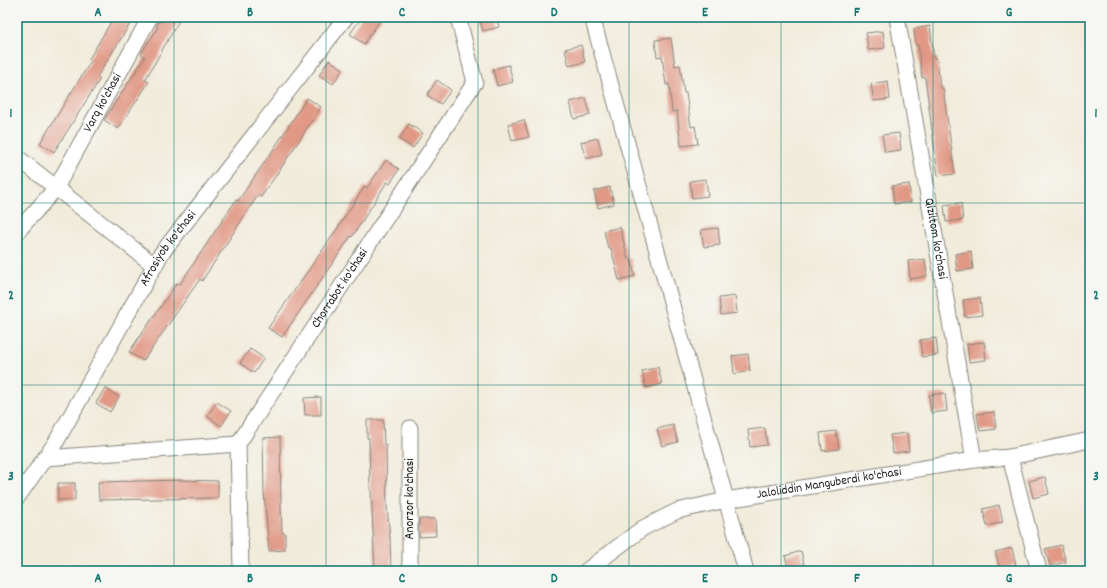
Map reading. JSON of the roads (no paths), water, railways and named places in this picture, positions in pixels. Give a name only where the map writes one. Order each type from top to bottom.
[{"type":"street","name":"Varq ko'chasi","points":[[17,232],[56,188],[150,17]]},
{"type":"street","name":"Afrosiyob ko'chasi","points":[[17,498],[56,442],[161,254],[346,17]]},
{"type":"street","name":"Chorrabot ko'chasi","points":[[238,444],[475,82],[458,17]]},
{"type":"street","points":[[592,17],[746,571]]},
{"type":"street","name":"Qiziltom ko'chasi","points":[[897,17],[974,460]]},
{"type":"street","points":[[17,157],[155,266]]},
{"type":"street","name":"Anorzor ko'chasi","points":[[410,428],[410,571]]},
{"type":"street","name":"Jaloliddin Manguberdi ko'chasi","points":[[586,571],[643,528],[677,511],[726,500],[974,460],[1010,457],[1090,440]]},
{"type":"street","points":[[45,458],[238,444],[241,571]]},
{"type":"street","points":[[1010,457],[1039,571]]}]
